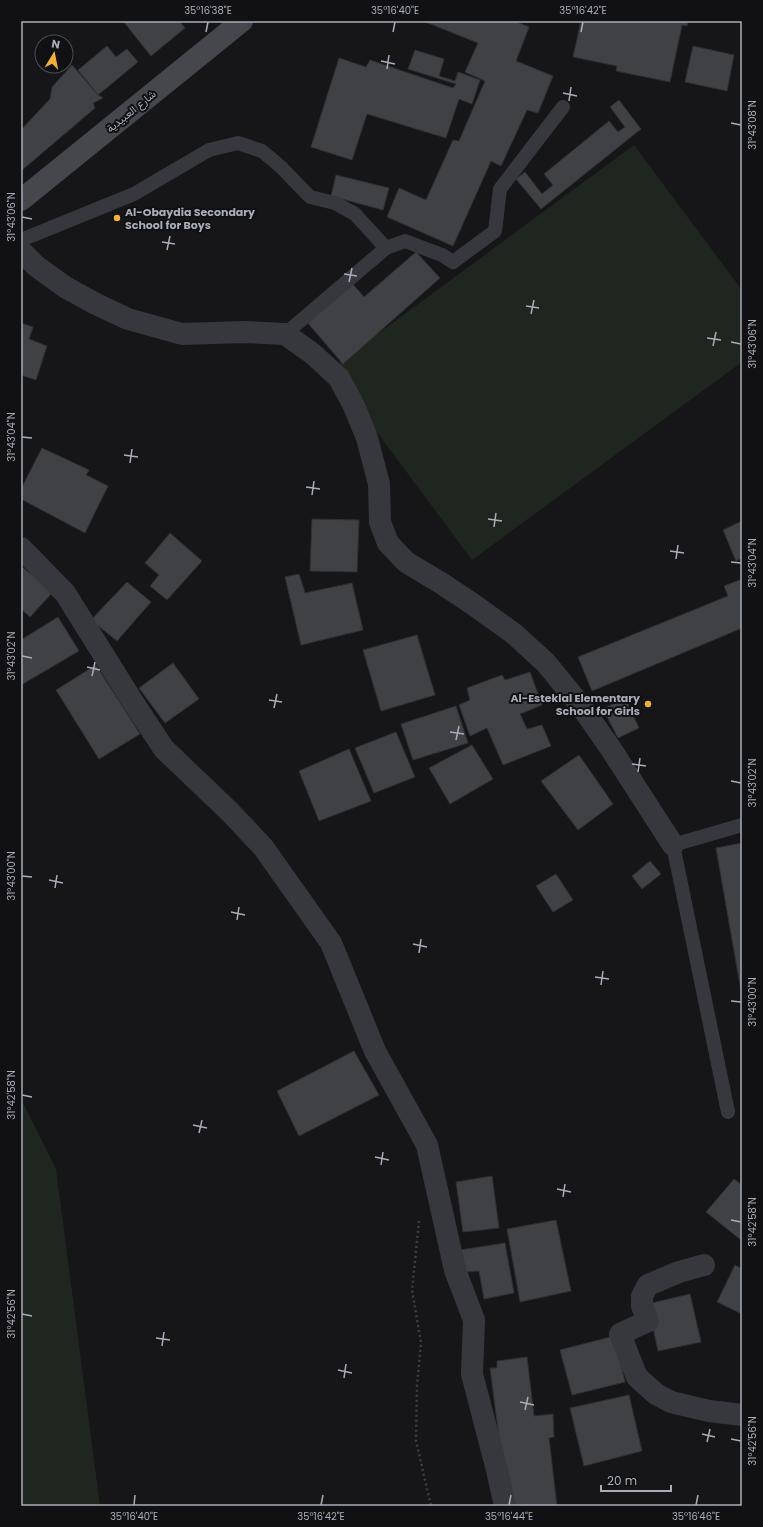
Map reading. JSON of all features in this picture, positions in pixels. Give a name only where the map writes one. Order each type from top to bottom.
[{"type":"main road","name":"شارع العبيدية","points":[[21,200],[242,21]]},
{"type":"street","points":[[21,251],[36,266],[66,287],[96,304],[128,319],[182,334],[244,332],[285,334],[313,354],[339,378],[354,406],[367,438],[379,484],[380,522],[388,543],[406,562],[441,583],[513,633],[546,663],[611,749],[673,845]]},
{"type":"street","points":[[21,548],[65,593],[164,749],[229,811],[263,847],[331,943],[375,1051],[427,1145],[455,1270],[474,1320],[472,1374],[505,1506]]},
{"type":"street","points":[[704,1265],[678,1272],[648,1285],[642,1296],[642,1306],[648,1321],[620,1334],[637,1377],[656,1394],[671,1402],[709,1411],[742,1415]]},
{"type":"lane","points":[[285,334],[386,248],[406,241],[442,255],[452,262],[495,231],[500,189],[563,107]]},
{"type":"lane","points":[[21,240],[134,194],[208,150],[238,143],[262,151],[310,197],[335,203],[355,214],[386,248]]},
{"type":"lane","points":[[728,1112],[673,845],[742,825]]},
{"type":"path","points":[[420,1214],[412,1290],[421,1343],[417,1386],[416,1442],[431,1506]]},
{"type":"shaded area","points":[[634,145],[742,290],[742,362],[472,560],[330,369]]},
{"type":"shaded area","points":[[21,1099],[56,1169],[100,1506],[21,1506]]},
{"type":"building","points":[[123,21],[179,21],[185,28],[151,56]]},
{"type":"building","points":[[423,21],[514,21],[529,27],[516,61],[553,76],[538,113],[527,110],[501,166],[491,161],[453,246],[387,217],[399,188],[426,200],[453,140],[459,141],[485,81],[465,72],[478,43]]},
{"type":"building","points":[[581,21],[688,21],[687,26],[682,25],[670,82],[616,71],[617,66],[573,57]]},
{"type":"building","points":[[107,46],[116,57],[127,49],[138,62],[98,95],[78,70]]},
{"type":"building","points":[[693,46],[734,55],[727,91],[685,82]]},
{"type":"building","points":[[415,50],[444,59],[439,76],[455,81],[458,72],[480,80],[472,104],[459,99],[446,138],[367,114],[352,160],[311,147],[339,58],[366,67],[370,60],[453,88],[456,84],[408,69]]},
{"type":"building","points":[[74,67],[98,95],[103,98],[93,103],[95,108],[21,171],[21,130],[50,99],[52,87],[64,74],[74,74]]},
{"type":"building","points":[[619,100],[641,129],[541,209],[516,179],[525,172],[542,194],[553,185],[544,174],[609,121],[618,132],[625,127],[610,107]]},
{"type":"building","points":[[336,175],[389,188],[383,210],[331,196]]},
{"type":"building","points":[[416,252],[440,278],[343,364],[306,321],[351,282],[364,297]]},
{"type":"building","points":[[21,323],[33,327],[29,339],[47,346],[36,380],[21,375]]},
{"type":"building","points":[[42,448],[89,470],[86,475],[108,486],[85,533],[21,499],[21,489]]},
{"type":"building","points":[[312,519],[359,520],[357,572],[310,571]]},
{"type":"building","points":[[742,521],[742,558],[736,561],[723,530]]},
{"type":"building","points":[[170,533],[202,561],[167,600],[150,586],[159,575],[145,563]]},
{"type":"building","points":[[21,566],[53,592],[30,617],[21,609]]},
{"type":"building","points":[[299,574],[305,593],[352,583],[363,630],[301,645],[285,577]]},
{"type":"building","points":[[742,579],[742,628],[592,691],[578,657],[728,596],[724,586]]},
{"type":"building","points":[[127,582],[151,602],[117,641],[91,620]]},
{"type":"building","points":[[58,617],[79,651],[21,685],[21,640]]},
{"type":"building","points":[[417,635],[435,695],[381,711],[363,650]]},
{"type":"building","points":[[173,663],[199,699],[165,723],[139,688]]},
{"type":"building","points":[[96,665],[140,734],[99,759],[56,690]]},
{"type":"building","points":[[530,672],[542,705],[520,714],[527,729],[542,725],[551,746],[503,765],[487,728],[470,736],[459,705],[470,700],[467,688],[502,675],[505,680]]},
{"type":"building","points":[[625,698],[639,728],[618,738],[603,709]]},
{"type":"building","points":[[456,706],[468,743],[413,760],[401,724]]},
{"type":"building","points":[[396,732],[415,777],[374,793],[355,748]]},
{"type":"building","points":[[472,745],[493,779],[450,804],[429,768]]},
{"type":"building","points":[[349,749],[371,801],[319,821],[299,771]]},
{"type":"building","points":[[579,755],[613,804],[578,830],[541,781]]},
{"type":"building","points":[[742,843],[742,997],[716,848]]},
{"type":"building","points":[[650,861],[661,874],[642,889],[632,876]]},
{"type":"building","points":[[556,874],[573,900],[553,912],[536,886]]},
{"type":"building","points":[[354,1051],[379,1095],[299,1136],[277,1091]]},
{"type":"building","points":[[492,1176],[499,1228],[463,1232],[456,1182]]},
{"type":"building","points":[[734,1179],[742,1185],[741,1240],[706,1212]]},
{"type":"building","points":[[556,1220],[571,1291],[520,1302],[507,1229]]},
{"type":"building","points":[[505,1243],[514,1293],[484,1299],[479,1271],[465,1272],[460,1250]]},
{"type":"building","points":[[735,1265],[742,1269],[742,1314],[717,1302]]},
{"type":"building","points":[[690,1294],[701,1342],[658,1351],[648,1304]]},
{"type":"building","points":[[614,1336],[625,1382],[572,1395],[560,1350]]},
{"type":"building","points":[[527,1357],[534,1416],[553,1414],[554,1437],[549,1438],[557,1506],[508,1506],[490,1368],[497,1368],[497,1361]]},
{"type":"building","points":[[629,1395],[642,1451],[584,1466],[570,1408]]},
{"type":"place","name":"Al-Obaydia Secondary School for Boys","points":[[117,218]]},
{"type":"place","name":"Al-Esteklal Elementary School for Girls","points":[[648,704]]}]
